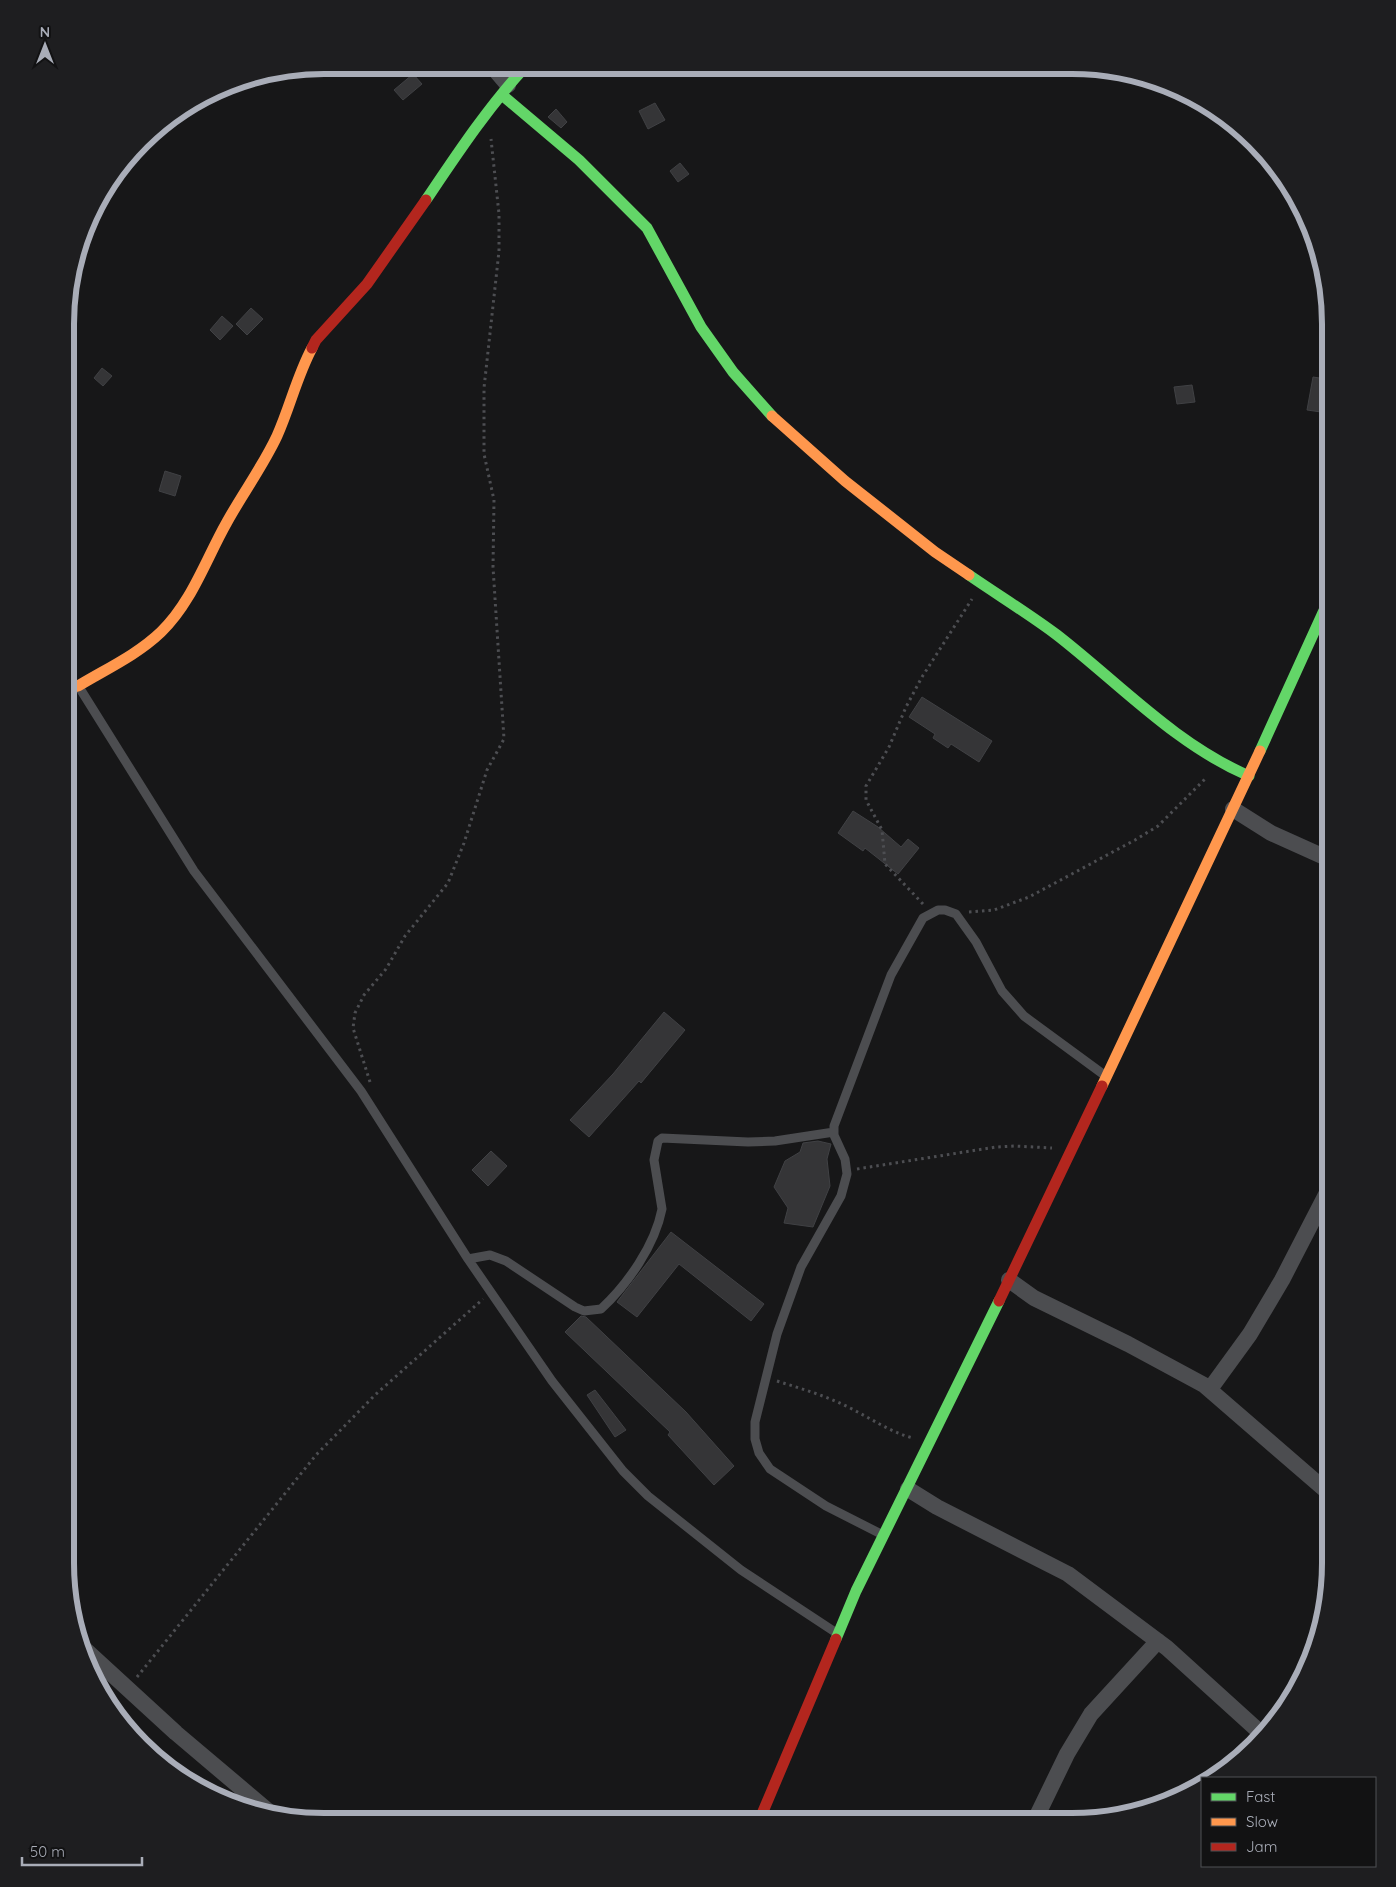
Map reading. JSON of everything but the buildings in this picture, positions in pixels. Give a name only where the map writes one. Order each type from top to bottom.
[{"type":"street","points":[[496,74],[505,90],[647,228],[701,327],[733,372],[777,420],[844,481],[935,552],[1057,635],[1145,710],[1219,763],[1249,776]]},
{"type":"street","points":[[74,687],[143,648],[162,631],[177,613],[206,567],[226,524],[267,454],[304,362],[316,340],[367,284],[487,114],[519,74]]},
{"type":"street","points":[[761,1813],[838,1634],[883,1535],[931,1442],[1107,1077],[1234,809],[1322,615]]},
{"type":"street","points":[[1234,809],[1271,833],[1322,856]]},
{"type":"street","points":[[1210,1389],[1250,1334],[1282,1280],[1322,1202]]},
{"type":"street","points":[[1009,1280],[1034,1298],[1128,1344],[1210,1389],[1322,1487]]},
{"type":"street","points":[[908,1489],[937,1507],[1068,1574],[1158,1641],[1258,1730]]},
{"type":"street","points":[[1038,1813],[1067,1754],[1091,1714],[1158,1641]]},
{"type":"street","points":[[91,1655],[176,1733],[262,1806]]},
{"type":"lane","points":[[78,686],[194,871],[361,1092],[468,1259],[582,1420],[623,1471],[648,1496],[741,1570],[838,1634]]},
{"type":"lane","points":[[883,1535],[826,1506],[770,1469],[759,1453],[754,1422],[777,1334],[801,1267],[840,1196],[847,1169],[845,1158],[834,1132],[890,976],[923,918],[930,912],[945,910],[956,914],[976,942],[1002,991],[1024,1016],[1107,1077]]},
{"type":"lane","points":[[468,1259],[490,1255],[506,1261],[575,1307],[584,1310],[601,1309],[631,1273],[644,1252],[660,1218],[662,1209],[654,1160],[658,1141],[662,1138],[748,1142],[775,1141],[834,1132]]},
{"type":"path","points":[[373,1088],[353,1028],[355,1013],[364,995],[386,969],[405,936],[448,882],[464,843],[487,770],[504,739],[492,567],[494,500],[484,454],[484,388],[499,251],[496,162],[487,114]]},
{"type":"path","points":[[930,912],[885,864],[882,830],[866,800],[866,786],[889,747],[906,707],[938,650],[982,584]]},
{"type":"path","points":[[956,914],[994,910],[1029,897],[1135,840],[1158,826],[1198,788],[1219,763]]},
{"type":"path","points":[[847,1169],[890,1165],[996,1147],[1023,1146],[1059,1150],[1073,1147]]},
{"type":"path","points":[[128,1688],[316,1455],[375,1395],[491,1292]]},
{"type":"path","points":[[765,1376],[817,1393],[852,1408],[898,1434],[931,1442]]},
{"type":"traffic: fast","points":[[426,200],[486,114],[519,74]]},
{"type":"traffic: fast","points":[[502,95],[579,160],[647,228],[701,327],[733,372],[772,416]]},
{"type":"traffic: fast","points":[[969,575],[1057,635],[1172,730],[1222,763],[1249,776]]},
{"type":"traffic: fast","points":[[1260,751],[1322,615]]},
{"type":"traffic: fast","points":[[836,1639],[856,1591],[999,1301]]},
{"type":"traffic: slow","points":[[74,687],[142,648],[172,620],[190,594],[219,536],[271,447],[282,425],[302,369],[312,348]]},
{"type":"traffic: slow","points":[[772,416],[845,481],[935,552],[969,575]]},
{"type":"traffic: slow","points":[[1102,1086],[1260,751]]},
{"type":"traffic: jam","points":[[312,348],[316,340],[367,284],[426,200]]},
{"type":"traffic: jam","points":[[999,1301],[1102,1086]]},
{"type":"traffic: jam","points":[[762,1813],[836,1639]]}]
